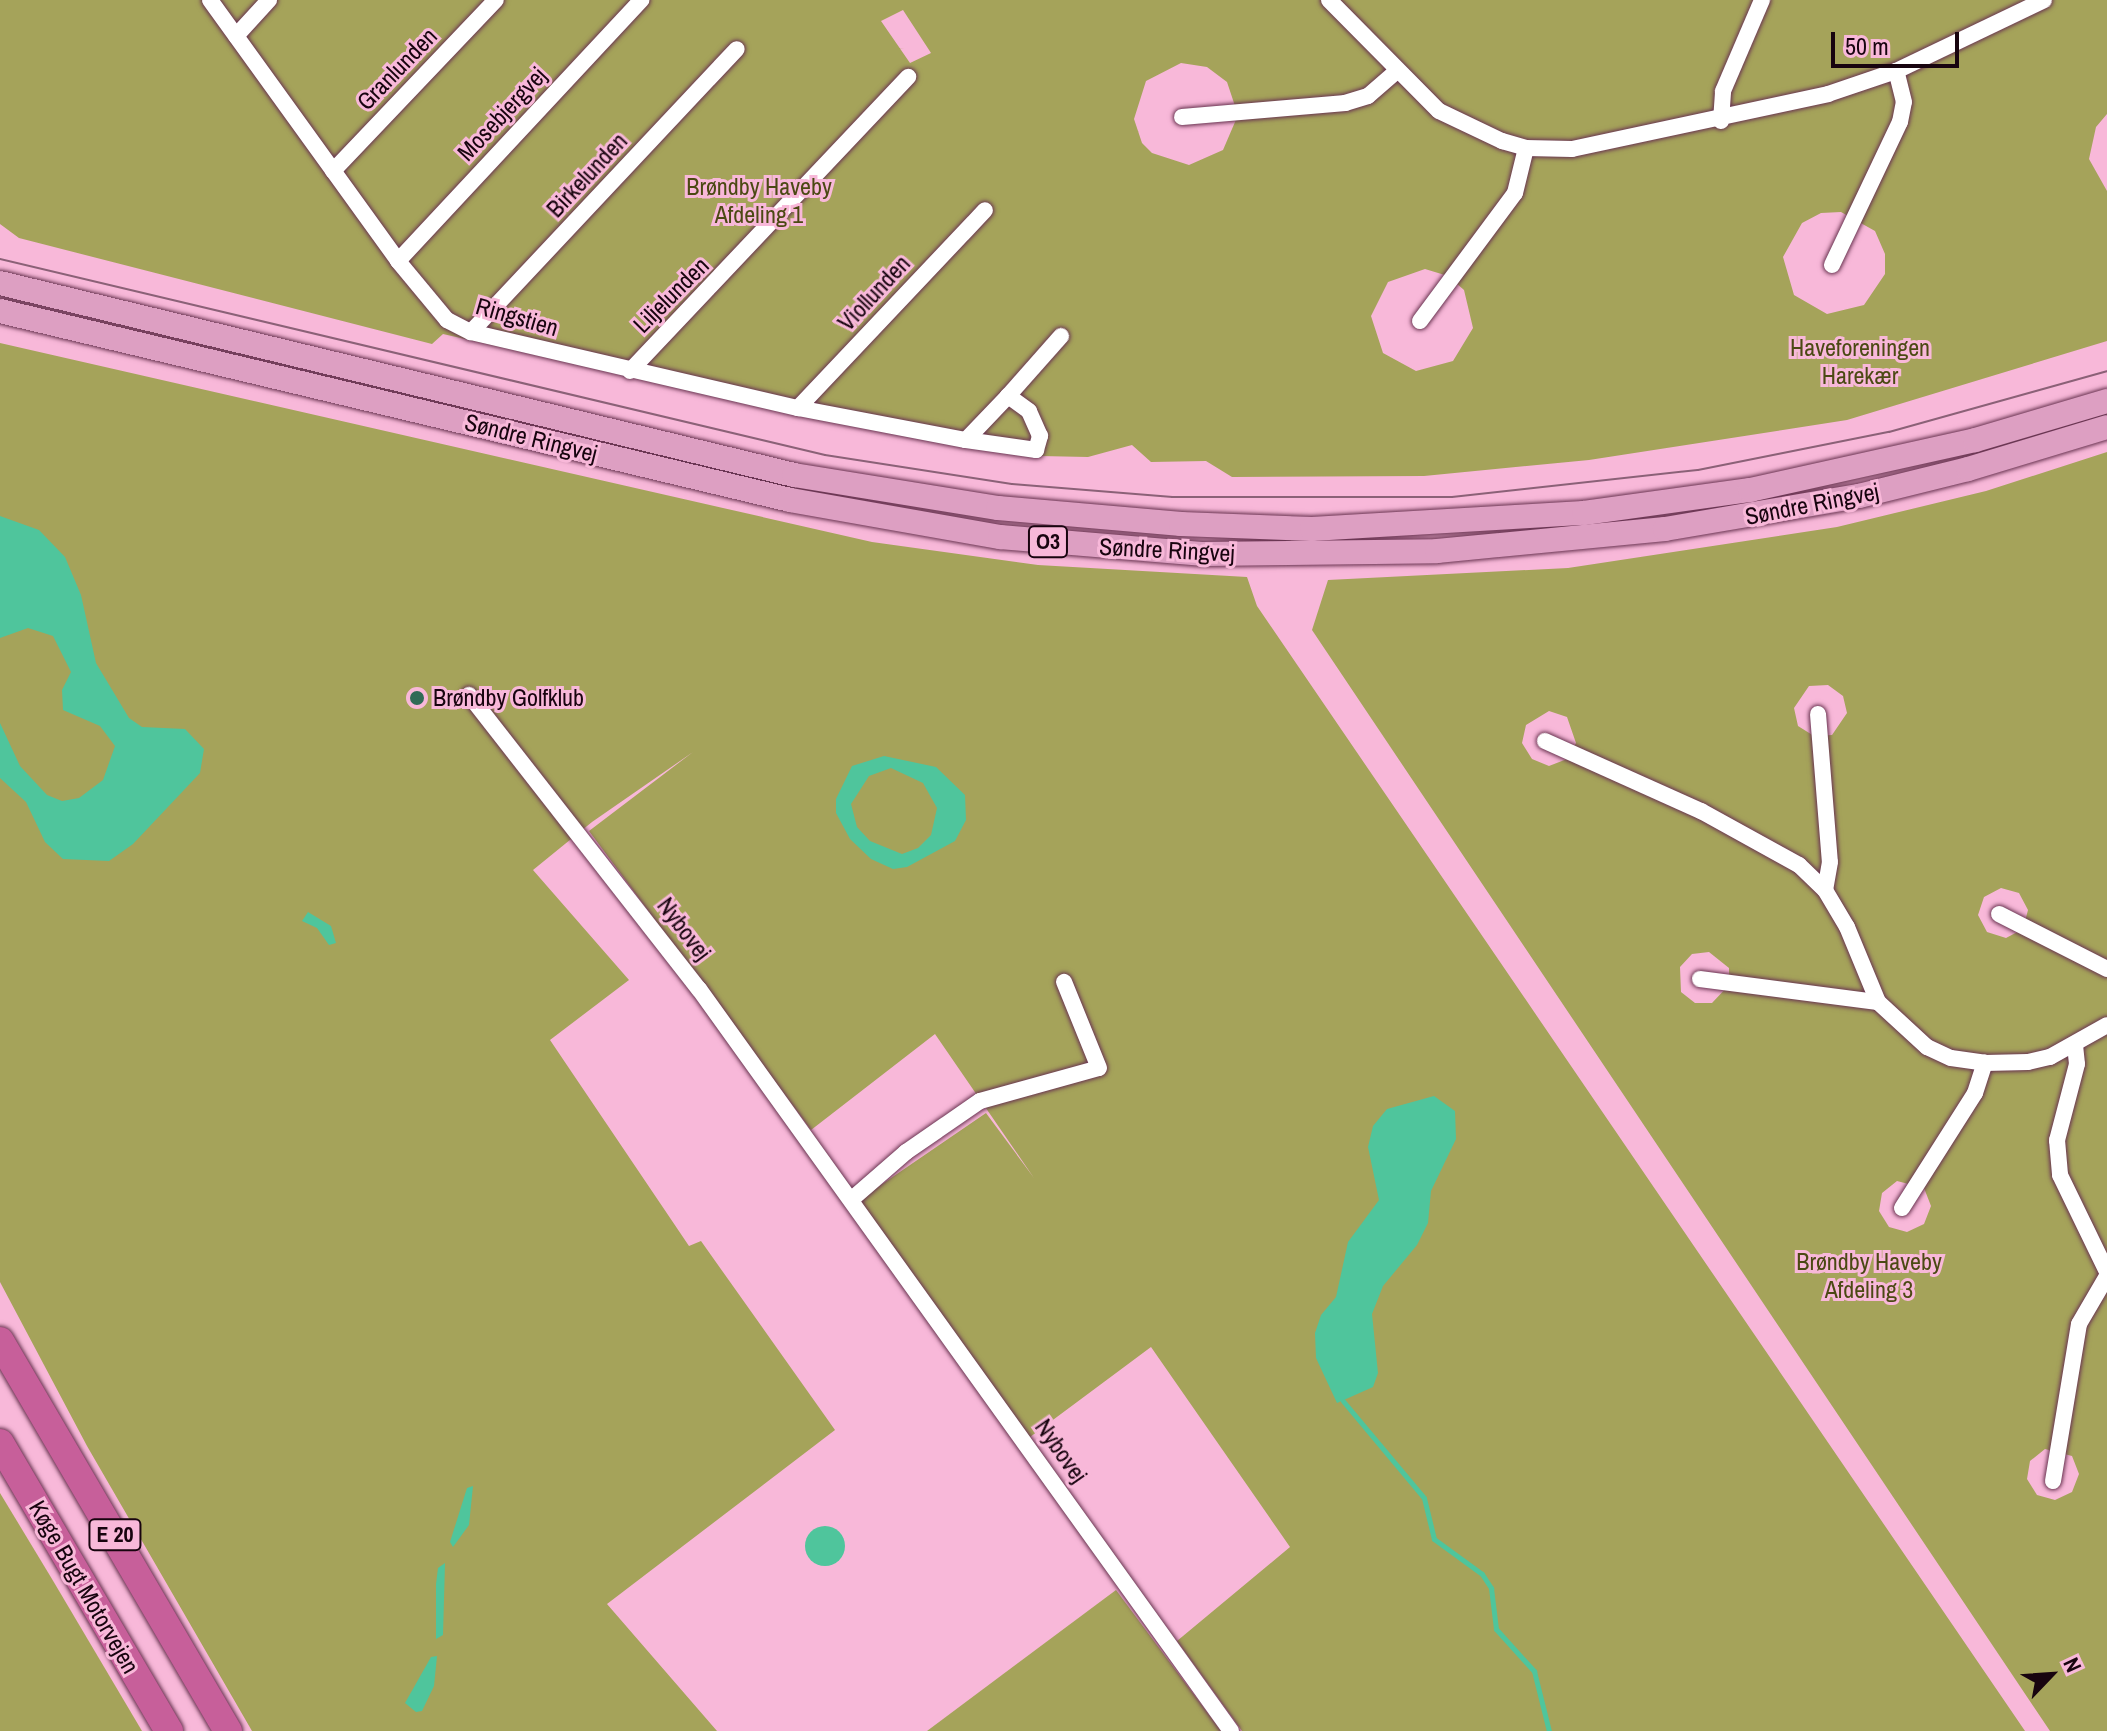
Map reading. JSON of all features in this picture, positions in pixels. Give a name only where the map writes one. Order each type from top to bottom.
[{"type":"highway","points":[[0,1320],[100,1508]]},
{"type":"highway","name":"E 20","points":[[0,1341],[228,1731]]},
{"type":"highway","name":"Køge Bugt Motorvejen","points":[[0,1443],[169,1731]]},
{"type":"highway","points":[[0,1468],[68,1579],[91,1600]]},
{"type":"main road","name":"Søndre Ringvej","points":[[0,283],[794,475],[998,508],[1197,525],[1341,528],[1599,511],[1750,490],[1975,440],[2107,401]]},
{"type":"main road","name":"Søndre Ringvej","points":[[0,311],[790,500],[1000,537],[1204,554],[1437,551],[1665,529],[1859,496],[2107,427]]},
{"type":"street","name":"Ringstien","points":[[210,0],[398,261],[447,320],[471,332],[798,408],[1036,450],[1036,419],[1008,396]]},
{"type":"street","points":[[236,36],[269,0]]},
{"type":"street","name":"Granlunden","points":[[333,171],[496,0]]},
{"type":"street","name":"Mosebjergvej","points":[[398,261],[641,0]]},
{"type":"street","points":[[1329,0],[1396,72],[1439,111],[1526,148],[1611,145],[1721,121],[1896,71],[2044,0]]},
{"type":"street","points":[[1721,121],[1726,82],[1762,0]]},
{"type":"street","name":"Birkelunden","points":[[471,332],[737,49]]},
{"type":"street","points":[[1832,265],[1900,122],[1904,102],[1896,71]]},
{"type":"street","points":[[1182,117],[1345,103],[1368,96],[1396,72]]},
{"type":"street","name":"Liljelunden","points":[[630,371],[908,77]]},
{"type":"street","points":[[1420,321],[1515,193],[1526,148]]},
{"type":"street","name":"Viollunden","points":[[798,408],[985,210]]},
{"type":"street","points":[[966,440],[1061,336]]},
{"type":"street","name":"Nybovej","points":[[469,695],[580,831],[852,1199],[1231,1731]]},
{"type":"street","points":[[1818,714],[1830,862],[1825,890]]},
{"type":"street","points":[[1545,741],[1771,846],[1825,890],[1847,927],[1878,1002],[1927,1047],[1951,1058],[1985,1063],[2028,1062],[2075,1045],[2107,1025]]},
{"type":"street","points":[[1999,914],[2107,969]]},
{"type":"street","points":[[1700,979],[1878,1002]]},
{"type":"street","points":[[852,1199],[906,1152],[980,1101],[1099,1068],[1064,982]]},
{"type":"street","points":[[2053,1481],[2079,1324],[2107,1274],[2060,1175],[2057,1140],[2077,1064],[2075,1045]]},
{"type":"street","points":[[1902,1208],[1975,1093],[1985,1063]]},
{"type":"green space","points":[[0,0],[2107,0],[2107,114],[2096,127],[2089,159],[2107,191],[2107,341],[1847,420],[1589,460],[1424,476],[1232,477],[1206,461],[1151,462],[1132,445],[1088,457],[1040,456],[806,416],[443,334],[432,344],[19,238],[0,224]],"holes":[[[903,10],[931,53],[910,63],[881,21]],[[1181,63],[1207,67],[1227,82],[1238,115],[1223,150],[1189,165],[1152,153],[1142,143],[1134,119],[1146,81]],[[1841,212],[1875,231],[1885,254],[1885,274],[1864,305],[1827,314],[1794,295],[1783,257],[1802,223],[1821,213]],[[1425,269],[1448,276],[1464,290],[1473,328],[1453,361],[1416,371],[1383,353],[1371,316],[1388,282]]]},
{"type":"green space","name":"Brøndby Golfklub","points":[[0,343],[872,542],[1038,565],[1247,577],[1257,606],[2025,1731],[1242,1731],[1177,1641],[1290,1547],[1151,1347],[1030,1437],[856,1202],[986,1113],[1034,1178],[935,1034],[811,1130],[589,831],[693,752],[592,822],[533,870],[629,980],[550,1040],[689,1246],[701,1241],[835,1430],[607,1604],[717,1731],[252,1731],[87,1446],[0,1282]]},
{"type":"green space","name":"Brøndby Haveby Afdeling 3","points":[[2107,452],[2107,1731],[2050,1731],[1312,630],[1328,580],[1568,568],[1837,527],[1986,491]],"holes":[[[1828,685],[1843,696],[1847,713],[1832,735],[1814,736],[1798,726],[1794,708],[1809,686]],[[1549,711],[1567,717],[1576,743],[1567,759],[1549,766],[1532,759],[1522,743],[1526,725]],[[2001,888],[2019,893],[2028,910],[2023,929],[2006,938],[1987,932],[1978,915],[1984,897]],[[1709,952],[1729,968],[1729,985],[1712,1003],[1695,1003],[1681,992],[1680,967],[1692,954]],[[1897,1181],[1924,1188],[1931,1206],[1924,1224],[1907,1232],[1889,1227],[1879,1211],[1882,1193]],[[2045,1449],[2072,1456],[2079,1474],[2072,1492],[2055,1500],[2037,1495],[2027,1479],[2030,1461]]]},
{"type":"green space","points":[[0,1493],[52,1579],[142,1731],[0,1731]]},
{"type":"green space","points":[[1116,1590],[1221,1731],[927,1731]]},
{"type":"shaded area","points":[[0,516],[39,530],[65,557],[81,595],[96,663],[129,718],[142,727],[185,729],[204,749],[200,773],[133,844],[109,861],[63,859],[45,842],[26,802],[0,778],[0,723],[20,766],[47,795],[62,801],[79,798],[103,780],[115,746],[100,726],[63,710],[62,690],[71,672],[53,636],[28,628],[0,638]]},
{"type":"shaded area","points":[[884,756],[936,767],[965,795],[966,820],[955,841],[907,867],[893,869],[871,859],[850,839],[836,813],[836,799],[852,766]],"holes":[[[891,768],[923,783],[937,808],[931,835],[918,848],[902,854],[870,841],[857,827],[851,804],[869,776]]]},
{"type":"shaded area","points":[[308,912],[331,926],[336,943],[329,945],[317,928],[302,921]]},
{"type":"shaded area","points":[[1434,1096],[1455,1111],[1456,1139],[1431,1191],[1428,1223],[1417,1245],[1383,1286],[1372,1314],[1378,1373],[1373,1387],[1337,1403],[1316,1358],[1315,1333],[1321,1315],[1336,1297],[1348,1242],[1379,1200],[1368,1147],[1373,1126],[1387,1109]]},
{"type":"shaded area","points":[[473,1486],[469,1525],[453,1547],[450,1542],[467,1488]]},
{"type":"shaded area","points":[[825,1526],[839,1532],[845,1546],[839,1560],[825,1566],[811,1560],[805,1546],[811,1532]]},
{"type":"shaded area","points":[[445,1563],[443,1635],[436,1639],[436,1584],[438,1568]]},
{"type":"shaded area","points":[[437,1656],[434,1686],[422,1711],[416,1712],[405,1703],[431,1657]]},
{"type":"waterway","points":[[1343,1401],[1424,1498],[1434,1539],[1482,1574],[1491,1588],[1496,1629],[1534,1671],[1549,1731]]},
{"type":"tram line","points":[[0,259],[825,455],[1012,484],[1172,497],[1452,497],[1698,470],[1889,432],[2107,371]]},
{"type":"place","name":"Brøndby Golfklub","points":[[417,698]]},
{"type":"park label","name":"Brøndby Haveby Afdeling 1","points":[[759,201]]},
{"type":"park label","name":"Haveforeningen Harekær","points":[[1860,362]]}]
